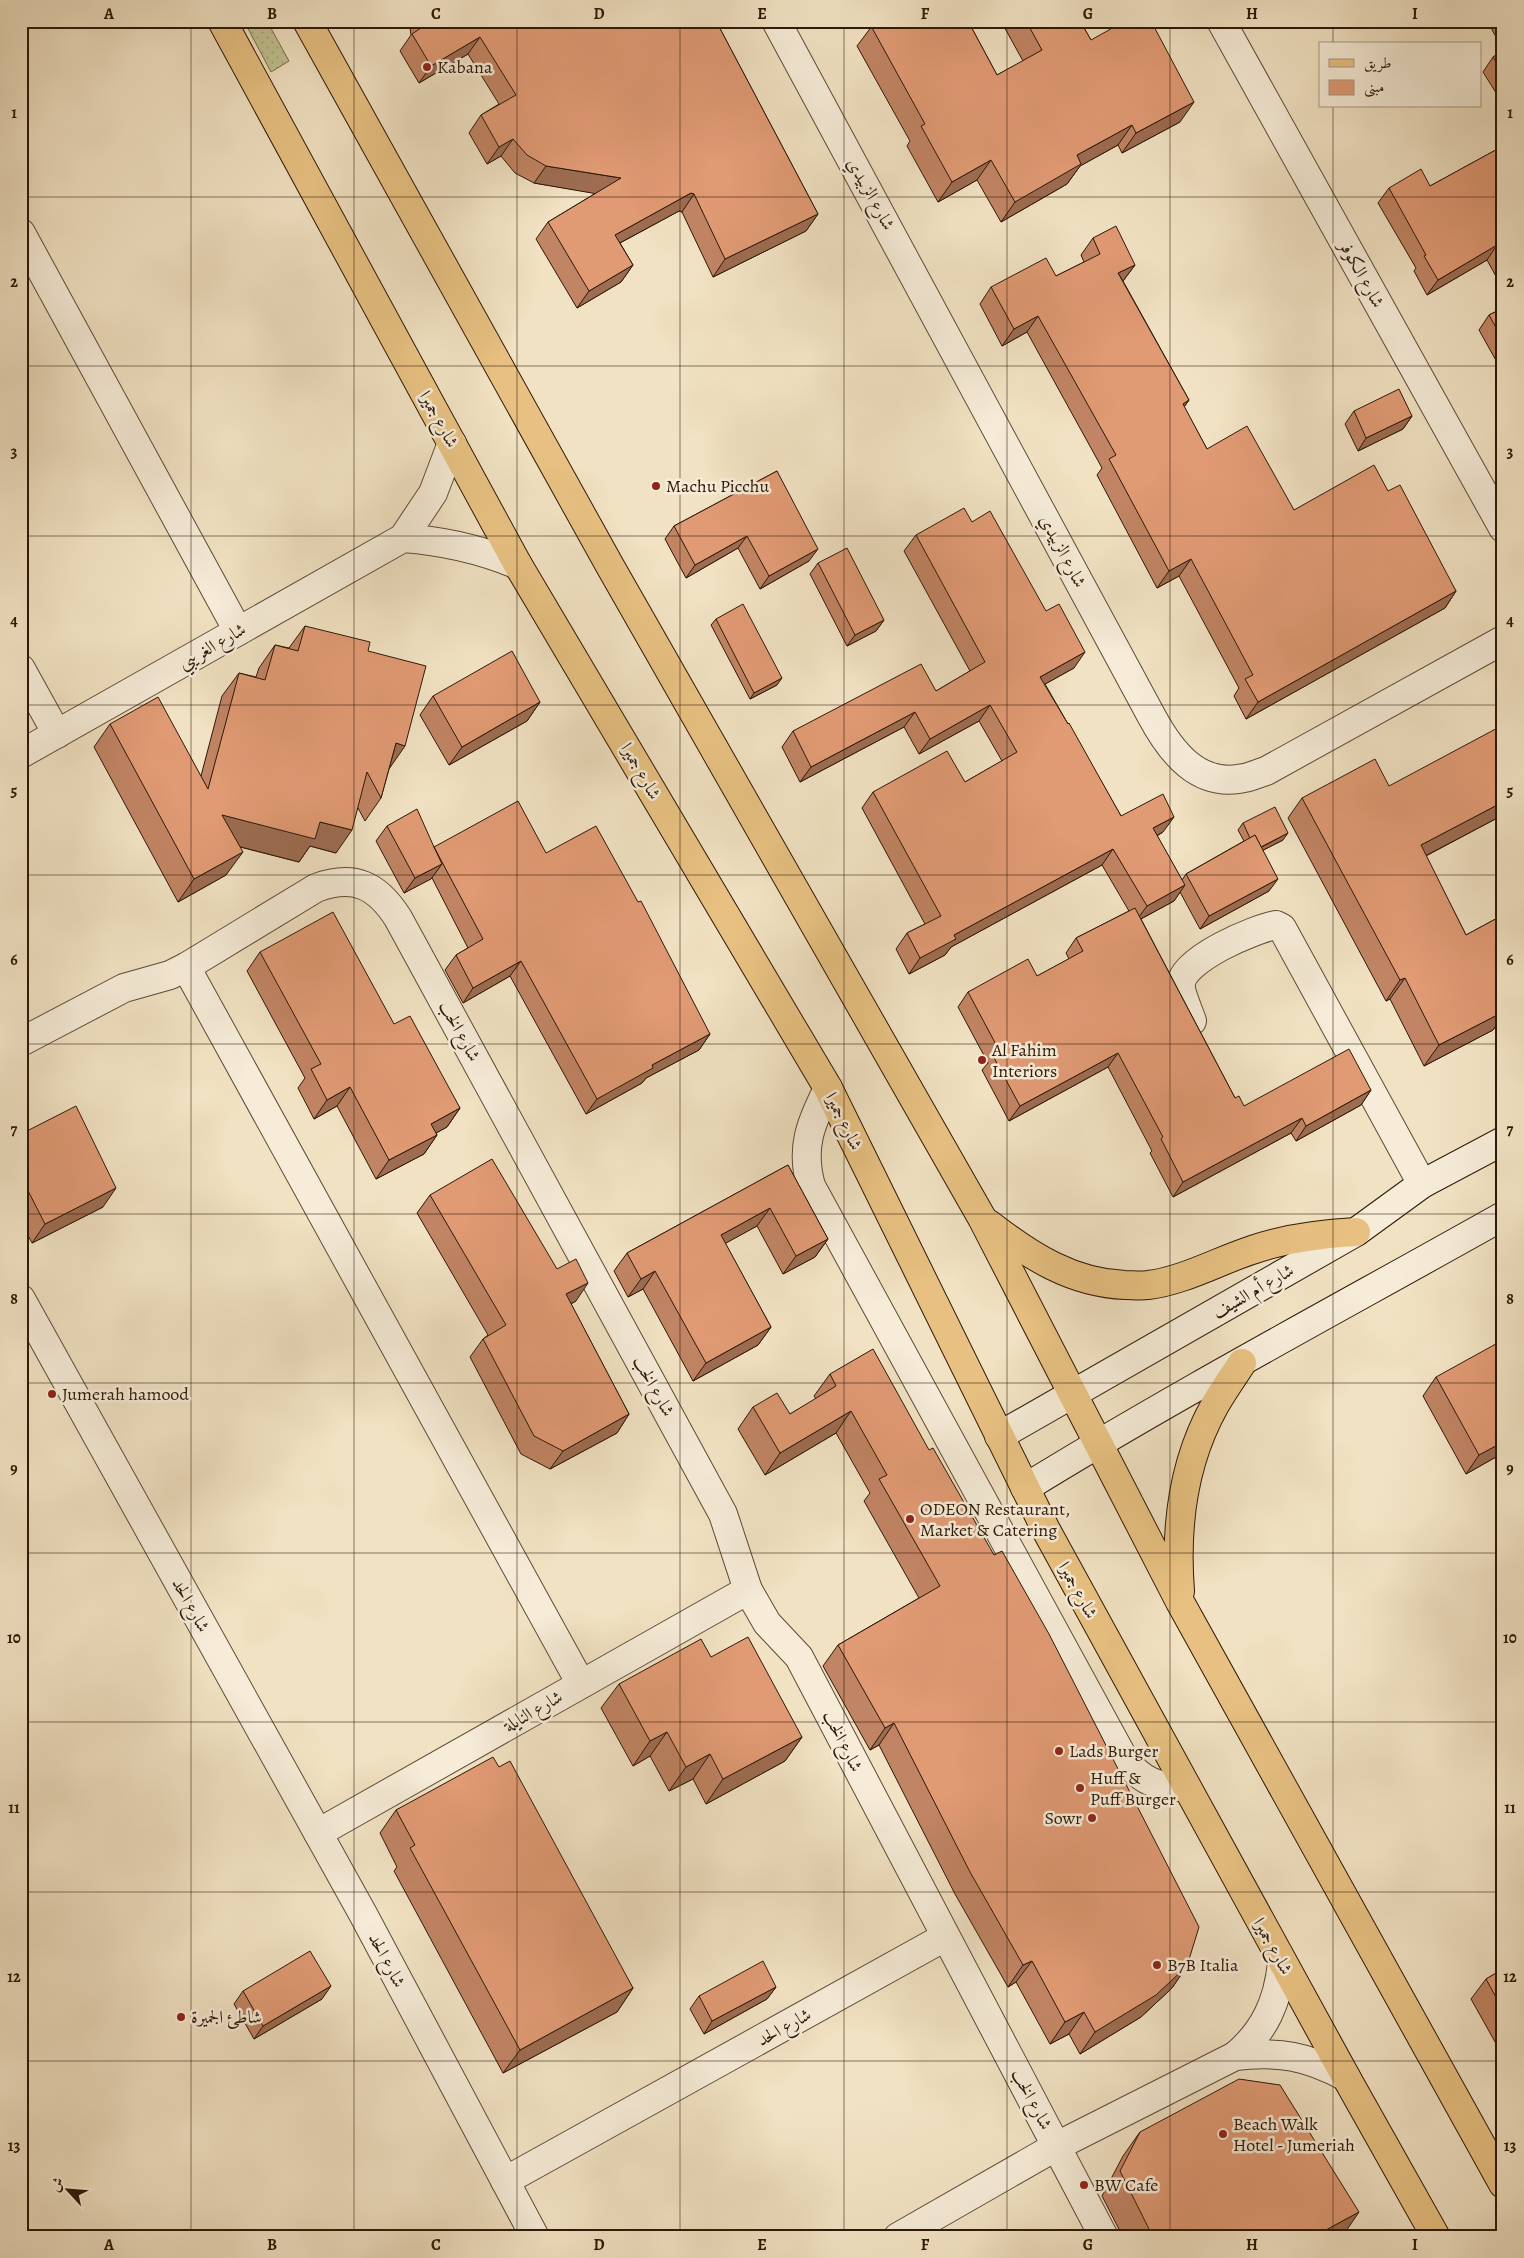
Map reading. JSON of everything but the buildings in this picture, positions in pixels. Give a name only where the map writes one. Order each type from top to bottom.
[{"type":"main road","name":"شارع جميرا","points":[[222,21],[518,564],[828,1088],[1049,1537],[1282,1963],[1436,2237]]},
{"type":"main road","points":[[307,21],[605,558],[982,1218],[1180,1602],[1503,2184]]},
{"type":"main road","points":[[982,1218],[1018,1246],[1052,1267],[1079,1278],[1148,1286],[1215,1265],[1251,1250],[1288,1240],[1321,1234],[1356,1232]]},
{"type":"main road","points":[[1180,1602],[1177,1552],[1184,1494],[1194,1453],[1214,1406],[1242,1363]]},
{"type":"street","name":"شارع الزبيدي","points":[[776,21],[1160,731],[1178,758],[1197,772],[1220,778],[1243,779],[1266,770],[1503,640]]},
{"type":"street","name":"شارع الكوفر","points":[[1221,21],[1503,528]]},
{"type":"street","points":[[21,233],[238,631]]},
{"type":"street","name":"شارع الغريبي","points":[[21,754],[403,538],[433,493],[452,443]]},
{"type":"street","points":[[403,538],[462,545],[518,564]]},
{"type":"street","points":[[21,669],[57,734]]},
{"type":"street","name":"شارع الخب","points":[[21,1042],[124,988],[170,975],[186,967],[303,895],[330,882],[346,881],[361,884],[375,891],[387,901],[723,1514],[748,1590],[767,1623],[799,1657],[1104,2237]]},
{"type":"street","points":[[1192,1021],[1181,984],[1186,971],[1203,957],[1254,931],[1276,925],[1282,928],[1422,1184]]},
{"type":"street","points":[[186,967],[580,1684]]},
{"type":"street","points":[[828,1088],[810,1126],[806,1144],[806,1163],[811,1186],[1124,1759],[1135,1773],[1150,1782],[1167,1787],[1186,1787]]},
{"type":"street","name":"شارع أم الشيف","points":[[999,1436],[1356,1232],[1422,1184],[1503,1141]]},
{"type":"street","points":[[1025,1488],[1168,1401],[1242,1363],[1503,1216]]},
{"type":"street","name":"شارع الحد","points":[[21,1300],[318,1833],[505,2181],[945,1937]]},
{"type":"street","name":"شارع النايلة","points":[[318,1833],[748,1590]]},
{"type":"street","points":[[898,2237],[1057,2146],[1235,2056],[1247,2046],[1262,2028],[1273,2008],[1280,1986],[1282,1963]]},
{"type":"street","points":[[1235,2056],[1266,2053],[1304,2058],[1346,2077]]},
{"type":"street","points":[[505,2181],[535,2237]]},
{"type":"green space","points":[[244,21],[267,21],[289,61],[271,72]]},
{"type":"place","name":"Kabana","points":[[427,67]]},
{"type":"place","name":"Machu Picchu","points":[[656,486]]},
{"type":"place","name":"Al Fahim Interiors","points":[[982,1060]]},
{"type":"place","name":"Jumerah hamood","points":[[52,1394]]},
{"type":"place","name":"ODEON Restaurant, Market & Catering","points":[[910,1519]]},
{"type":"place","name":"Lads Burger","points":[[1059,1751]]},
{"type":"place","name":"Huff & Puff Burger","points":[[1080,1788]]},
{"type":"place","name":"Sowr","points":[[1092,1818]]},
{"type":"place","name":"B7B Italia","points":[[1157,1965]]},
{"type":"place","name":"شاطئ الجميرة","points":[[181,2017]]},
{"type":"place","name":"Beach Walk Hotel - Jumeriah","points":[[1223,2134]]},
{"type":"place","name":"BW Cafe","points":[[1084,2185]]}]
